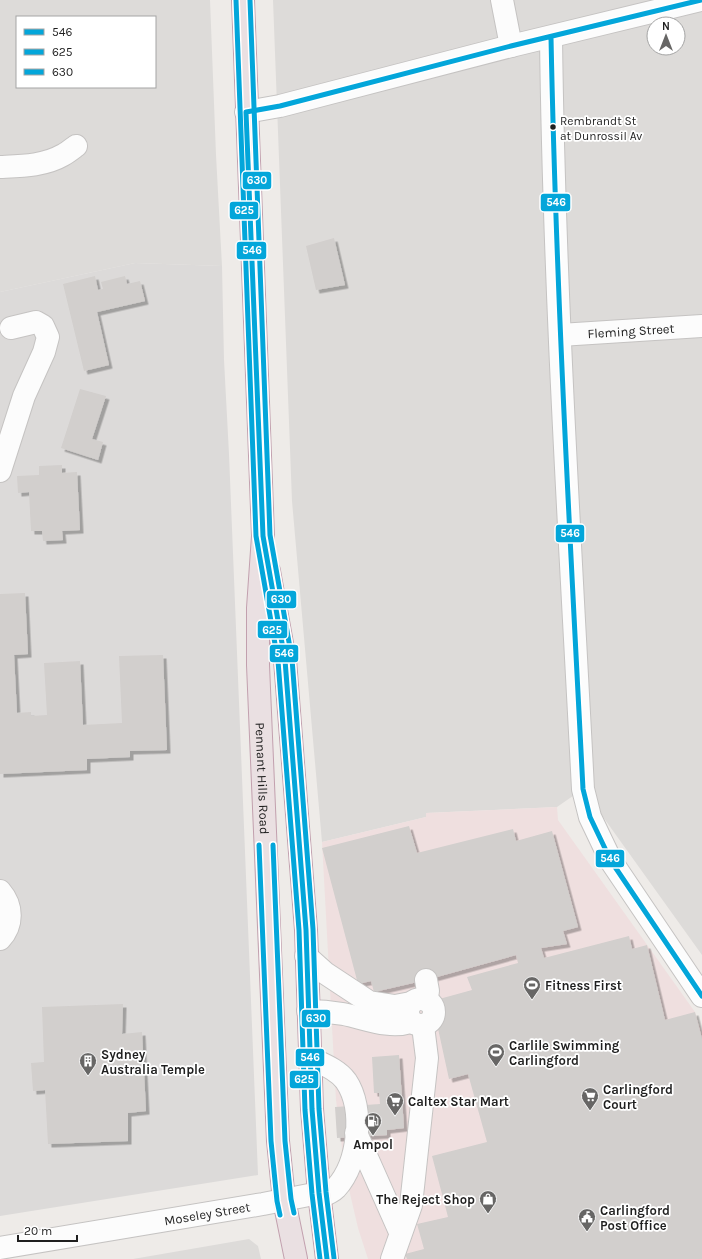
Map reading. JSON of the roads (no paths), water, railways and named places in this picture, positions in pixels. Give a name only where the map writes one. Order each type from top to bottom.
[{"type":"highway","name":"Pennant Hills Road","points":[[243,0],[263,536],[258,608],[258,665],[278,1141],[284,1200],[296,1259]]},
{"type":"highway","name":"Pennant Hills Road","points":[[263,536],[285,660],[306,930],[312,1109],[319,1195],[327,1259]]},
{"type":"street","points":[[502,0],[511,46]]},
{"type":"street","points":[[246,112],[280,106],[511,46],[701,0]]},
{"type":"street","points":[[551,37],[551,109],[560,335],[582,789],[590,817],[611,861],[702,996]]},
{"type":"street","points":[[0,167],[27,166],[49,161],[63,155],[76,146]]},
{"type":"street","points":[[0,470],[24,396],[44,352],[48,337],[43,326],[36,322],[11,328]]},
{"type":"street","name":"Fleming Street","points":[[560,335],[702,326]]},
{"type":"street","points":[[0,891],[5,897],[10,908],[10,918],[7,929],[0,939]]},
{"type":"street","points":[[306,956],[325,973],[369,1002],[395,1006],[419,1006]]},
{"type":"street","points":[[308,1011],[325,1011],[398,1025],[419,1006]]},
{"type":"street","points":[[392,1259],[400,1232],[411,1205],[427,1058],[419,1006]]},
{"type":"street","points":[[310,1058],[328,1066],[345,1080],[353,1095],[358,1117],[355,1146],[348,1171],[334,1189],[319,1195]]},
{"type":"street","points":[[356,1133],[400,1232]]},
{"type":"street","name":"Moseley Street","points":[[0,1248],[319,1195]]},
{"type":"place","name":"Rembrandt St at Dunrossil Av","points":[[553,127]]},
{"type":"place","name":"Fitness First","points":[[532,1000]]},
{"type":"place","name":"Carlile Swimming Carlingford","points":[[496,1067]]},
{"type":"place","name":"Sydney Australia Temple","points":[[88,1076]]},
{"type":"place","name":"Carlingford Court","points":[[590,1111]]},
{"type":"place","name":"Caltex Star Mart","points":[[395,1116]]},
{"type":"place","name":"Ampol","points":[[373,1136]]},
{"type":"place","name":"The Reject Shop","points":[[488,1214]]},
{"type":"place","name":"Carlingford Post Office","points":[[587,1232]]}]
